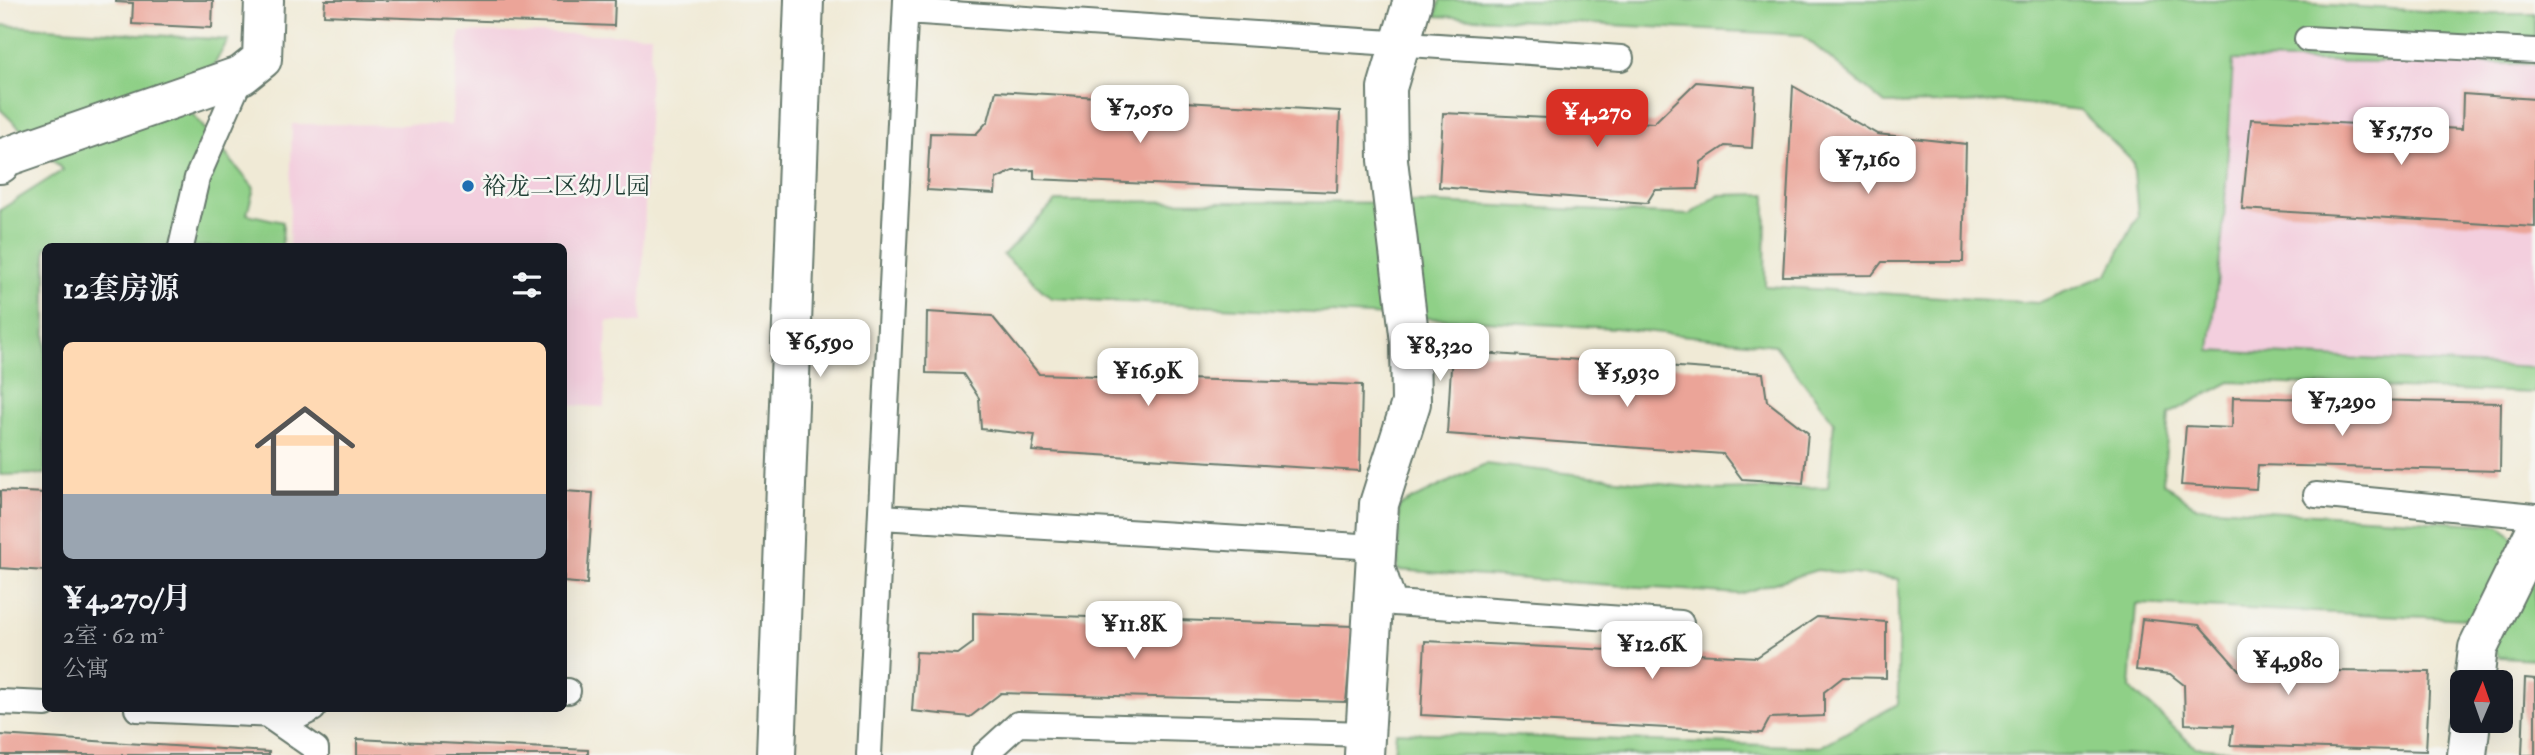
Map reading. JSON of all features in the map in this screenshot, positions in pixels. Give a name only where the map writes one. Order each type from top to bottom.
[{"type":"street","points":[[1,160],[242,75],[261,59],[264,0]]},
{"type":"street","points":[[776,755],[804,0]]},
{"type":"street","points":[[1365,744],[1379,504],[1411,403],[1410,342],[1388,160],[1387,88],[1413,0]]},
{"type":"street","points":[[2475,670],[2478,648],[2535,532]]},
{"type":"street","points":[[2467,755],[2469,733]]},
{"type":"lane","points":[[869,755],[906,6],[1621,58]]},
{"type":"lane","points":[[2307,39],[2535,51]]},
{"type":"lane","points":[[182,243],[197,178],[242,75]]},
{"type":"lane","points":[[2316,495],[2535,516]]},
{"type":"lane","points":[[881,517],[1376,547],[1394,603],[1681,623]]},
{"type":"lane","points":[[0,702],[42,704]]},
{"type":"lane","points":[[262,712],[299,716],[307,712]]},
{"type":"lane","points":[[262,712],[316,749],[316,755]]},
{"type":"lane","points":[[984,755],[1017,724],[1365,744]]},
{"type":"shaded area","name":"裕龙二区幼儿园","points":[[460,32],[651,35],[641,323],[607,321],[604,407],[567,405],[567,243],[289,243],[292,124],[451,125]]},
{"type":"shaded area","points":[[2233,59],[2535,64],[2535,368],[2210,351],[2224,219]]},
{"type":"green space","points":[[1440,0],[2253,0],[2472,14],[2535,14],[2535,64],[2233,60],[2224,219],[2210,351],[2535,368],[2535,393],[2230,382],[2169,414],[2163,483],[2196,507],[2499,525],[2535,557],[2535,659],[2499,657],[2469,619],[2136,604],[2130,688],[2195,747],[2292,755],[1394,755],[1396,732],[1820,747],[1898,704],[1898,579],[1817,570],[1739,594],[1398,570],[1399,506],[1485,464],[1714,490],[1828,487],[1834,422],[1775,345],[1615,328],[1051,298],[1003,255],[1056,201],[1433,203],[1689,215],[1718,195],[1766,194],[1765,286],[2038,303],[2108,274],[2138,216],[2133,162],[2080,110],[2009,102],[1885,104],[1802,35],[1436,16]]},
{"type":"green space","points":[[0,25],[228,40],[189,110],[254,188],[247,214],[283,222],[282,243],[42,243],[42,474],[0,475],[0,210],[63,170],[0,109]]},
{"type":"building","points":[[116,0],[213,0],[212,28],[132,24],[133,3]]},
{"type":"building","points":[[325,0],[615,0],[614,26],[324,15]]},
{"type":"building","points":[[1696,82],[1755,87],[1752,148],[1725,146],[1701,162],[1698,189],[1655,190],[1647,203],[1439,187],[1443,113],[1654,123]]},
{"type":"building","points":[[1793,86],[1877,134],[1966,144],[1963,262],[1882,262],[1872,275],[1783,276]]},
{"type":"building","points":[[996,91],[1340,111],[1337,192],[1034,179],[1034,170],[1013,171],[996,179],[995,194],[927,190],[930,133],[976,134],[988,121]]},
{"type":"building","points":[[2463,94],[2535,99],[2535,227],[2242,209],[2251,119],[2462,129]]},
{"type":"building","points":[[927,312],[992,316],[1039,374],[1362,385],[1360,471],[1032,451],[1035,435],[981,429],[979,398],[963,374],[926,373]]},
{"type":"building","points":[[1452,351],[1763,373],[1767,401],[1808,433],[1803,483],[1742,479],[1723,454],[1447,434]]},
{"type":"building","points":[[2233,397],[2501,403],[2500,471],[2258,465],[2256,489],[2181,485],[2186,426],[2232,428]]},
{"type":"building","points":[[0,491],[42,493],[42,571],[0,568]]},
{"type":"building","points":[[567,491],[593,493],[587,584],[567,582]]},
{"type":"building","points":[[973,613],[1353,626],[1346,702],[1001,693],[970,717],[912,711],[916,652],[958,654],[973,643]]},
{"type":"building","points":[[1817,617],[1886,622],[1886,678],[1843,677],[1824,692],[1824,716],[1770,718],[1762,733],[1421,715],[1425,641],[1757,657]]},
{"type":"building","points":[[2142,619],[2199,625],[2239,670],[2430,672],[2426,751],[2230,745],[2233,726],[2185,724],[2184,685],[2170,674],[2136,670]]},
{"type":"building","points":[[2525,678],[2535,679],[2535,755],[2522,755]]},
{"type":"building","points":[[0,735],[269,752],[269,755],[0,755]]},
{"type":"building","points":[[357,739],[588,750],[588,755],[357,755]]},
{"type":"place","name":"裕龙二区幼儿园","points":[[468,186]]}]
